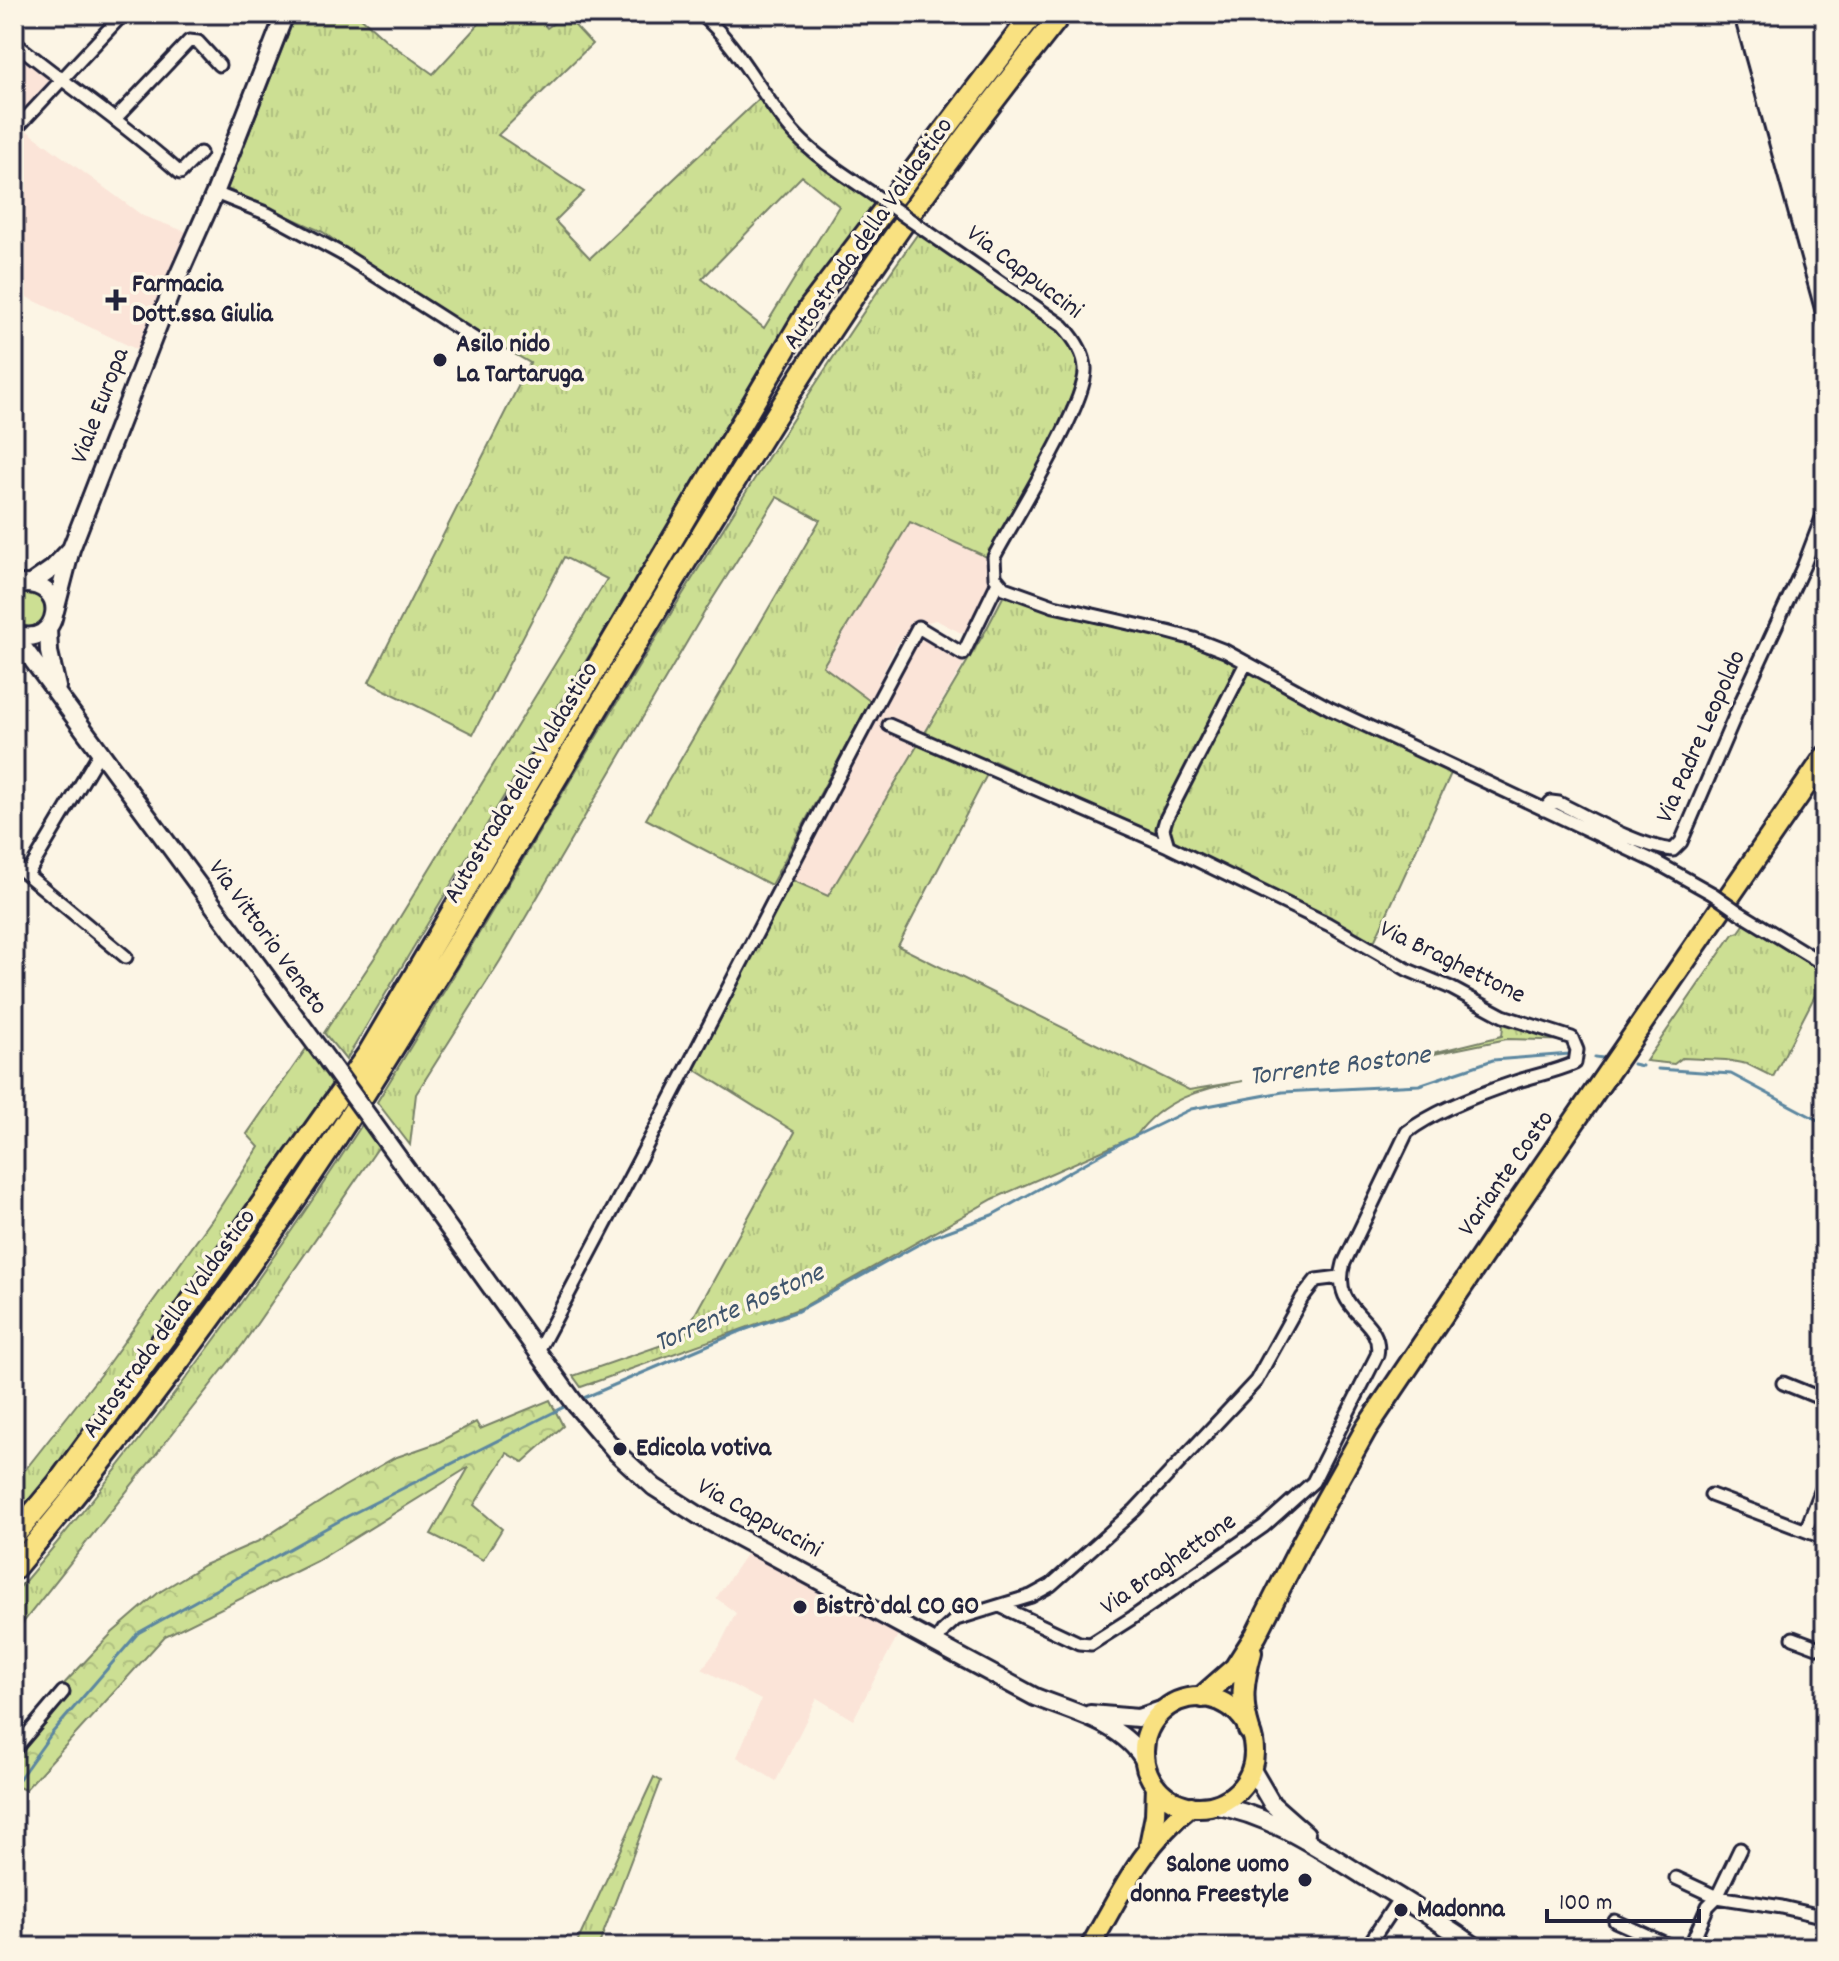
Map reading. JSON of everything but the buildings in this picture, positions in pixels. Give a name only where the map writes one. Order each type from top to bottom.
[{"type":"highway","name":"Autostrada della Valdastico","points":[[14,1536],[76,1458],[368,1054],[810,307],[1033,14]]},
{"type":"highway","name":"Autostrada della Valdastico","points":[[14,1569],[102,1460],[239,1280],[345,1123],[814,356],[946,167],[1061,14]]},
{"type":"highway","name":"Variante Costo","points":[[1256,1635],[1366,1429],[1825,757]]},
{"type":"highway","points":[[1202,1697],[1235,1668],[1256,1635]]},
{"type":"highway","points":[[1249,1730],[1242,1691],[1256,1635]]},
{"type":"main road","name":"Viale Europa","points":[[55,611],[71,549],[171,292],[215,193],[285,14]]},
{"type":"main road","name":"Viale Europa","points":[[20,585],[52,569],[71,549]]},
{"type":"main road","points":[[20,585],[40,586],[51,596],[55,611]]},
{"type":"main road","name":"Via Vittorio Veneto","points":[[55,611],[48,628],[53,675],[62,700]]},
{"type":"main road","name":"Via Vittorio Veneto","points":[[14,634],[30,637],[48,628]]},
{"type":"main road","name":"Via Vittorio Veneto","points":[[14,634],[432,1204]]},
{"type":"main road","name":"Via Cappuccini","points":[[432,1204],[576,1405],[617,1453],[654,1487],[701,1517],[1035,1697],[1123,1735],[1145,1762]]},
{"type":"main road","points":[[1148,1847],[1155,1815],[1156,1786],[1145,1762],[1147,1733],[1164,1709],[1175,1702],[1202,1697],[1217,1700],[1242,1717],[1249,1730],[1253,1743],[1251,1768],[1235,1793],[1213,1805]]},
{"type":"main road","name":"Via Cappuccini","points":[[1077,1713],[1138,1718],[1164,1709]]},
{"type":"main road","points":[[1251,1768],[1272,1804],[1325,1851]]},
{"type":"main road","points":[[1156,1786],[1177,1802],[1191,1806],[1213,1805],[1255,1816],[1325,1851],[1401,1896],[1476,1947]]},
{"type":"main road","points":[[1090,1947],[1148,1847],[1168,1824],[1191,1806]]},
{"type":"street","points":[[14,131],[123,14]]},
{"type":"street","name":"Via Cappuccini","points":[[701,14],[740,55],[795,135],[816,154],[1063,326],[1074,338],[1086,367],[1080,397],[994,557],[993,570],[998,582]]},
{"type":"street","points":[[116,118],[189,41],[198,42],[219,65]]},
{"type":"street","points":[[14,42],[61,81],[116,118],[180,173],[200,153]]},
{"type":"street","points":[[215,193],[268,214],[342,254],[475,339]]},
{"type":"street","name":"Via Padre Leopoldo","points":[[1544,810],[1551,802],[1559,803],[1604,826],[1661,849],[1673,850],[1681,842],[1804,565],[1825,510]]},
{"type":"street","points":[[538,1351],[918,627],[963,654],[998,582],[1004,588],[1054,606],[1194,639],[1246,663],[1166,819],[1163,829],[1168,846]]},
{"type":"street","name":"Via Padre Leopoldo","points":[[1246,663],[1331,709],[1656,862],[1825,965]]},
{"type":"street","points":[[889,725],[1168,846]]},
{"type":"street","points":[[27,875],[100,752]]},
{"type":"street","name":"Via Braghettone","points":[[1002,1607],[1079,1643],[1091,1644],[1264,1526],[1313,1482],[1377,1355],[1379,1344],[1376,1334],[1350,1306],[1342,1292],[1340,1277],[1407,1132],[1424,1119],[1452,1107],[1514,1082],[1558,1071],[1575,1063],[1577,1050],[1572,1038],[1503,1016],[1449,987],[1408,970],[1328,924],[1168,846]]},
{"type":"street","points":[[14,864],[126,957]]},
{"type":"street","name":"Via Braghettone","points":[[936,1642],[956,1619],[1002,1607],[1051,1585],[1135,1510],[1256,1381],[1302,1298],[1316,1280],[1340,1277]]},
{"type":"street","points":[[1783,1383],[1825,1400]]},
{"type":"street","points":[[1806,1530],[1825,1481]]},
{"type":"street","points":[[1711,1495],[1825,1538]]},
{"type":"street","points":[[1793,1638],[1825,1650]]},
{"type":"street","points":[[14,1750],[63,1692]]},
{"type":"street","points":[[1690,1947],[1708,1906],[1717,1897],[1740,1849]]},
{"type":"street","points":[[1676,1878],[1717,1897],[1825,1917]]},
{"type":"street","points":[[1367,1947],[1401,1896]]},
{"type":"street","points":[[1615,1921],[1673,1947]]},
{"type":"shaded area","points":[[14,46],[54,79],[14,121]]},
{"type":"shaded area","points":[[26,130],[143,216],[187,232],[140,351],[14,291],[14,143]]},
{"type":"shaded area","points":[[910,521],[989,558],[987,568],[992,585],[973,623],[963,634],[936,620],[915,625],[904,634],[870,701],[822,667]]},
{"type":"shaded area","points":[[929,636],[956,647],[970,648],[977,641],[828,897],[792,880],[884,708],[907,656],[916,644]]},
{"type":"shaded area","points":[[749,1550],[900,1631],[853,1720],[817,1698],[776,1781],[737,1757],[761,1700],[702,1669],[719,1647],[736,1613],[716,1598]]},
{"type":"green space","points":[[296,14],[357,14],[387,41],[433,74],[488,14],[535,14],[547,28],[565,15],[592,44],[498,135],[584,192],[555,221],[590,258],[762,96],[778,119],[882,202],[680,510],[562,699],[346,1060],[324,1033],[381,948],[607,579],[564,557],[473,734],[369,682],[530,363],[392,283],[323,232],[227,189]],"holes":[[[802,176],[839,206],[764,328],[702,279]]]},
{"type":"green space","points":[[921,229],[1050,320],[1072,345],[1078,361],[1077,394],[989,558],[910,522],[823,666],[870,701],[771,885],[646,819],[820,520],[777,497],[708,606],[500,961],[416,1094],[410,1145],[377,1102],[709,551],[848,335]]},
{"type":"green space","points":[[21,590],[43,594],[49,616],[34,631],[14,626],[14,593]]},
{"type":"green space","points":[[1004,595],[1095,622],[1189,641],[1453,769],[1374,942],[994,761],[898,946],[1189,1090],[1243,1081],[1212,1087],[1170,1105],[1136,1136],[993,1199],[801,1308],[581,1387],[573,1376],[682,1338],[795,1132],[693,1068],[726,996],[792,880],[828,896]]},
{"type":"green space","points":[[1746,922],[1825,971],[1773,1077],[1747,1064],[1726,1060],[1682,1058],[1674,1064],[1646,1061],[1733,934],[1739,932]]},
{"type":"green space","points":[[1494,1007],[1574,1034],[1577,1041],[1507,1039],[1400,1061],[1502,1036],[1503,1026]]},
{"type":"green space","points":[[308,1046],[334,1080],[180,1304],[99,1413],[14,1519],[14,1484],[100,1375],[213,1218],[259,1147],[247,1134]]},
{"type":"green space","points":[[365,1120],[382,1142],[243,1344],[14,1634],[14,1594],[108,1480],[197,1363],[283,1243]]},
{"type":"green space","points":[[550,1400],[563,1426],[523,1462],[507,1453],[474,1505],[502,1529],[483,1560],[431,1534],[469,1467],[317,1561],[165,1636],[25,1790],[14,1785],[14,1755],[60,1688],[112,1633],[158,1593],[204,1565],[261,1540],[394,1458],[437,1443],[476,1422],[480,1429]]},
{"type":"green space","points":[[654,1777],[661,1781],[598,1947],[575,1947]]},
{"type":"waterway","name":"Torrente Rostone","points":[[579,1400],[741,1331],[798,1311],[932,1237],[992,1215],[1125,1141],[1191,1109],[1283,1092],[1419,1085],[1493,1060],[1570,1054]]},
{"type":"waterway","name":"Torrente Rostone","points":[[1595,1057],[1603,1058]]},
{"type":"waterway","name":"Torrente Rostone","points":[[1633,1064],[1642,1066]]},
{"type":"waterway","name":"Torrente Rostone","points":[[1658,1069],[1731,1074],[1825,1124]]},
{"type":"waterway","name":"Torrente Rostone","points":[[14,1786],[52,1733],[138,1633],[348,1516],[568,1405]]},
{"type":"railway","points":[[1733,14],[1825,348]]},
{"type":"place","name":"Farmacia Dott.ssa Giulia","points":[[116,300]]},
{"type":"place","name":"Asilo nido La Tartaruga","points":[[440,360]]},
{"type":"place","name":"Edicola votiva","points":[[620,1449]]},
{"type":"place","name":"Bistrò dal CO GO","points":[[800,1607]]},
{"type":"place","name":"Salone uomo donna Freestyle","points":[[1305,1880]]},
{"type":"place","name":"Madonna","points":[[1401,1910]]}]
